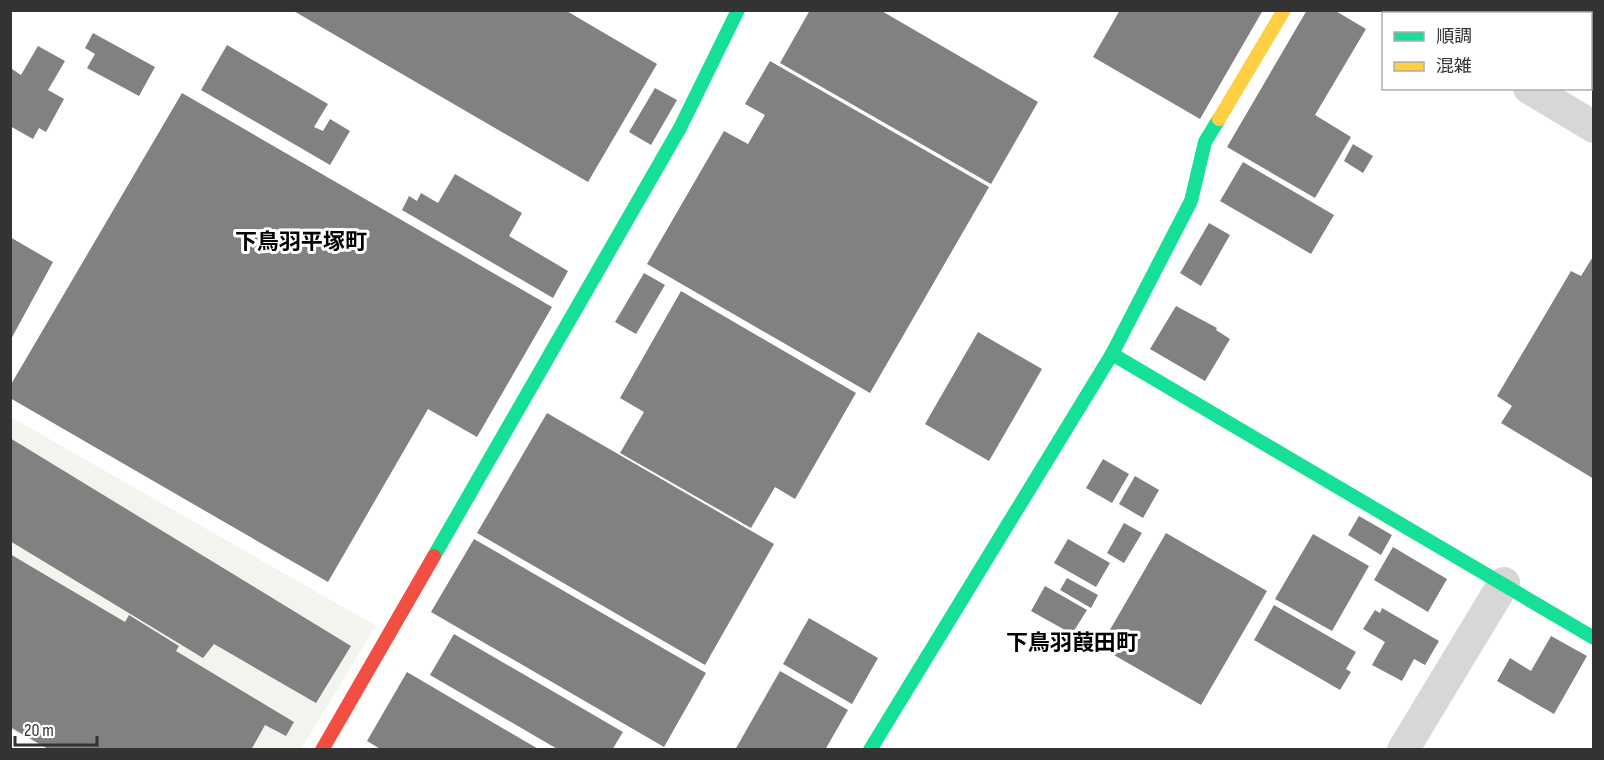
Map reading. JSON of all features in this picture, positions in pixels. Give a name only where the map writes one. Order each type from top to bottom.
[{"type":"street","points":[[322,750],[681,128],[738,10]]},
{"type":"street","points":[[870,750],[1112,354],[1191,201],[1204,142],[1284,10]]},
{"type":"street","points":[[1532,90],[1593,127]]},
{"type":"street","points":[[1112,354],[1504,583],[1593,638]]},
{"type":"street","points":[[1403,750],[1504,583]]},
{"type":"shaded area","points":[[11,417],[376,626],[301,749],[46,749],[11,729]]},
{"type":"building","points":[[292,10],[565,10],[657,64],[588,182]]},
{"type":"building","points":[[810,10],[880,10],[1038,102],[991,184],[780,63]]},
{"type":"building","points":[[1120,10],[1263,10],[1200,119],[1093,57]]},
{"type":"building","points":[[1307,10],[1334,10],[1366,29],[1315,115],[1351,137],[1315,198],[1227,147]]},
{"type":"building","points":[[1469,10],[1509,10],[1511,12],[1468,12]]},
{"type":"building","points":[[1520,10],[1551,10],[1554,12],[1522,12]]},
{"type":"building","points":[[1582,10],[1594,10],[1594,69],[1592,68],[1592,12],[1581,12]]},
{"type":"building","points":[[93,33],[155,67],[139,96],[87,68],[95,54],[85,48]]},
{"type":"building","points":[[227,45],[328,104],[314,127],[323,131],[330,119],[350,131],[330,165],[201,90]]},
{"type":"building","points":[[38,46],[65,61],[48,90],[64,99],[46,132],[39,128],[33,139],[10,126],[10,72],[12,69],[21,75]]},
{"type":"building","points":[[770,61],[989,187],[870,393],[647,264],[724,131],[748,144],[765,115],[745,104]]},
{"type":"building","points":[[655,88],[677,100],[651,145],[629,132]]},
{"type":"building","points":[[182,93],[552,307],[477,437],[428,409],[328,582],[10,398],[10,386]]},
{"type":"building","points":[[1353,144],[1373,156],[1363,173],[1344,161]]},
{"type":"building","points":[[1243,162],[1334,215],[1311,254],[1220,201]]},
{"type":"building","points":[[455,174],[522,213],[509,236],[568,271],[553,298],[402,210],[409,196],[417,201],[421,193],[438,203]]},
{"type":"building","points":[[1209,223],[1230,235],[1201,286],[1180,273]]},
{"type":"building","points":[[10,237],[53,262],[10,341]]},
{"type":"building","points":[[1594,255],[1594,479],[1501,423],[1512,406],[1497,396],[1571,271],[1581,276]]},
{"type":"building","points":[[644,273],[665,285],[636,334],[615,322]]},
{"type":"building","points":[[681,291],[856,393],[795,499],[775,487],[751,528],[620,453],[644,412],[620,398]]},
{"type":"building","points":[[1176,306],[1217,328],[1216,330],[1230,339],[1205,381],[1150,349]]},
{"type":"building","points":[[978,332],[1042,369],[989,461],[925,424]]},
{"type":"building","points":[[547,413],[774,544],[705,665],[477,533]]},
{"type":"building","points":[[10,438],[351,646],[316,703],[214,644],[203,658],[10,541]]},
{"type":"building","points":[[1103,459],[1129,474],[1112,503],[1086,488]]},
{"type":"building","points":[[1135,476],[1159,490],[1143,518],[1119,504]]},
{"type":"building","points":[[1359,516],[1392,535],[1381,555],[1348,535]]},
{"type":"building","points":[[1124,523],[1142,533],[1124,563],[1107,553]]},
{"type":"building","points":[[1166,533],[1267,591],[1201,705],[1100,647]]},
{"type":"building","points":[[1313,534],[1369,566],[1332,631],[1275,599]]},
{"type":"building","points":[[474,539],[706,673],[664,747],[431,612]]},
{"type":"building","points":[[1068,539],[1110,563],[1096,587],[1054,563]]},
{"type":"building","points":[[1393,547],[1447,579],[1428,612],[1374,580]]},
{"type":"building","points":[[10,554],[125,622],[129,615],[179,646],[176,651],[294,722],[286,736],[265,725],[251,750],[50,750],[10,727]]},
{"type":"building","points":[[1067,578],[1098,595],[1091,608],[1060,590]]},
{"type":"building","points":[[1045,586],[1087,610],[1072,634],[1031,611]]},
{"type":"building","points":[[1274,605],[1356,652],[1346,669],[1351,672],[1340,690],[1254,640]]},
{"type":"building","points":[[1382,608],[1439,641],[1425,665],[1414,659],[1402,681],[1372,665],[1385,642],[1363,629],[1375,610],[1380,613]]},
{"type":"building","points":[[809,618],[878,658],[852,704],[783,664]]},
{"type":"building","points":[[454,634],[623,732],[612,750],[559,750],[430,675]]},
{"type":"building","points":[[1551,636],[1587,656],[1554,714],[1497,681],[1510,658],[1531,671]]},
{"type":"building","points":[[780,671],[848,710],[825,750],[735,750]]},
{"type":"building","points":[[407,672],[540,750],[382,750],[367,741]]},
{"type":"traffic: fast","points":[[434,556],[680,128],[738,10]]},
{"type":"traffic: fast","points":[[870,750],[1112,354],[1191,201],[1205,142],[1219,119]]},
{"type":"traffic: fast","points":[[1112,354],[1594,638]]},
{"type":"traffic: slow","points":[[1219,119],[1284,10]]},
{"type":"traffic: jam","points":[[322,750],[434,556]]},
{"type":"district","name":"下鳥羽平塚町","points":[[301,242]]},
{"type":"district","name":"下鳥羽葭田町","points":[[1072,643]]}]
